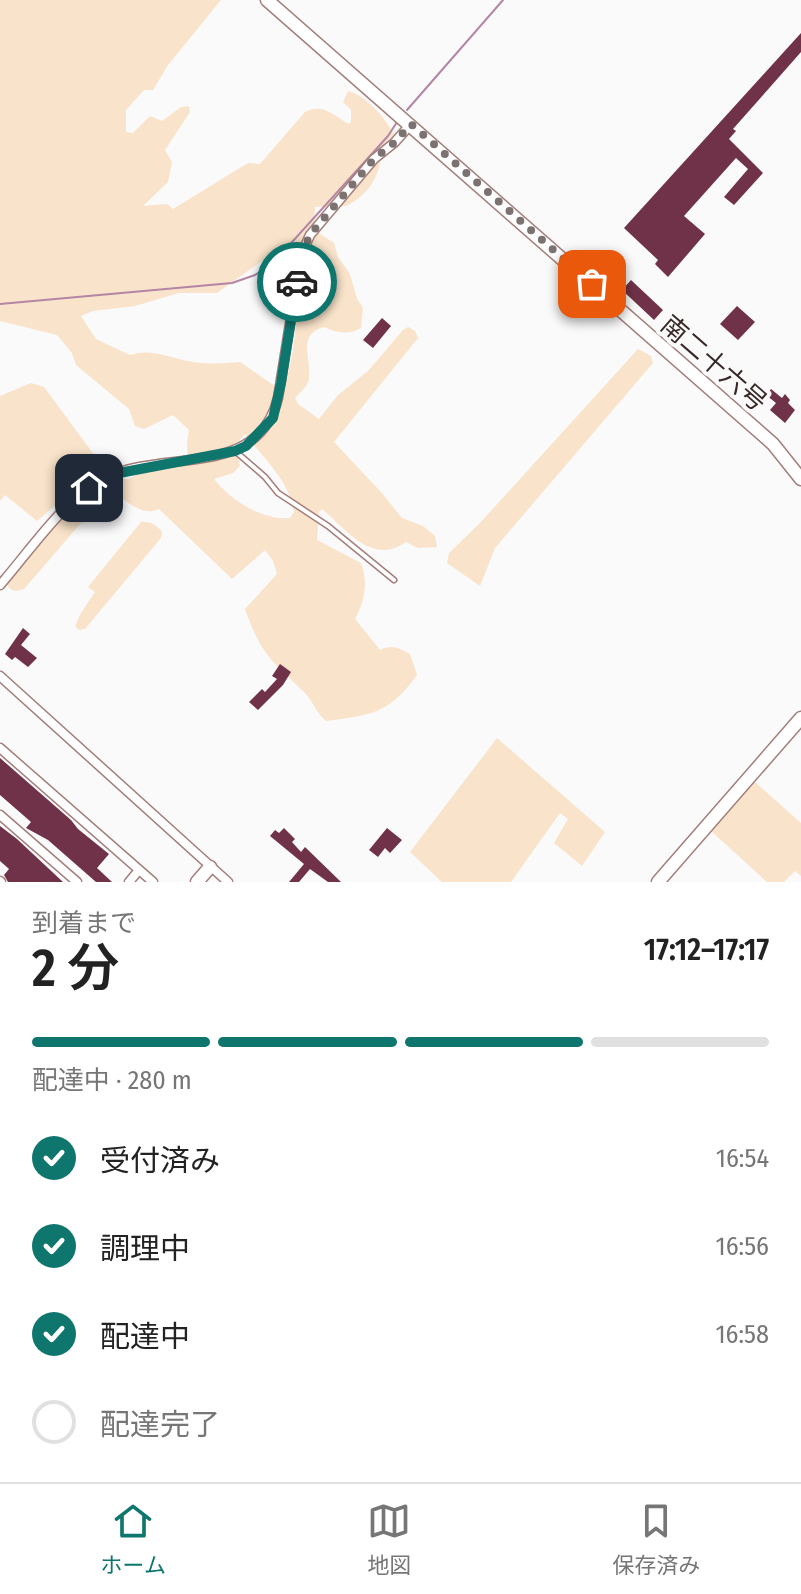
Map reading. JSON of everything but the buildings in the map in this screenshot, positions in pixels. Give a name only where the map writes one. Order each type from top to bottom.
[{"type":"street","name":"南二十六号","points":[[267,0],[773,444],[801,479]]},
{"type":"street","points":[[0,585],[69,505],[105,477],[235,451],[246,446],[273,418],[301,255],[310,235],[374,159],[411,124]]},
{"type":"street","points":[[0,676],[228,882]]},
{"type":"street","points":[[658,882],[801,718]]},
{"type":"street","points":[[0,748],[153,882]]},
{"type":"street","points":[[0,815],[77,882]]},
{"type":"street","points":[[197,882],[210,867]]},
{"type":"street","points":[[129,882],[139,870]]},
{"type":"lane","points":[[235,451],[278,493],[328,526],[394,580]]},
{"type":"shaded area","points":[[0,0],[221,0],[168,65],[153,90],[144,90],[126,110],[126,132],[133,133],[150,116],[162,121],[181,107],[189,106],[190,112],[165,150],[172,162],[168,182],[143,206],[167,204],[173,209],[248,163],[260,164],[305,112],[317,109],[327,111],[348,124],[351,122],[351,110],[343,102],[348,91],[369,103],[394,134],[379,152],[379,167],[367,190],[348,205],[315,207],[314,230],[334,243],[338,257],[350,274],[363,308],[361,328],[342,332],[324,327],[311,335],[307,347],[309,380],[295,398],[298,404],[319,419],[338,395],[368,371],[403,330],[408,327],[415,331],[418,338],[334,442],[402,518],[423,526],[435,536],[437,547],[418,548],[406,542],[394,548],[371,548],[322,509],[319,512],[317,540],[361,563],[364,591],[355,619],[380,650],[388,647],[410,654],[417,675],[407,688],[378,710],[326,721],[268,655],[245,609],[277,574],[265,550],[232,579],[159,509],[141,510],[114,492],[106,494],[24,589],[11,589],[7,585],[8,567],[53,529],[82,489],[74,489],[37,521],[5,495],[0,501],[0,396],[31,383],[44,387],[115,479],[128,479],[149,469],[188,463],[189,430],[173,415],[144,429],[135,426],[129,409],[76,365],[72,353],[57,335],[0,321]],"holes":[[[279,249],[292,249],[305,259],[294,343],[282,391],[240,362],[201,363],[152,353],[130,355],[96,339],[81,316],[93,311],[135,306],[179,293],[217,293]],[[245,434],[287,490],[294,512],[290,518],[269,516],[248,508],[214,479],[233,473],[240,466],[235,445]]]},
{"type":"shaded area","points":[[638,349],[651,356],[653,363],[495,548],[480,586],[447,563],[449,553]]},
{"type":"shaded area","points":[[141,522],[158,527],[162,532],[161,538],[85,629],[79,630],[75,626],[95,592],[88,587]]},
{"type":"shaded area","points":[[497,738],[605,832],[582,866],[554,843],[568,819],[560,813],[511,882],[442,882],[410,852]]},
{"type":"shaded area","points":[[754,781],[801,823],[801,876],[795,871],[784,882],[767,882],[711,831]]},
{"type":"waterway","points":[[407,110],[503,0]]},
{"type":"waterway","points":[[0,304],[232,283],[255,275],[274,262],[388,136],[397,122]]},
{"type":"way so far","points":[[297,282],[301,255],[310,235],[374,159],[411,124],[592,284]]},
{"type":"route","points":[[89,488],[114,474],[235,451],[260,434],[273,418],[278,398],[297,282]]}]
